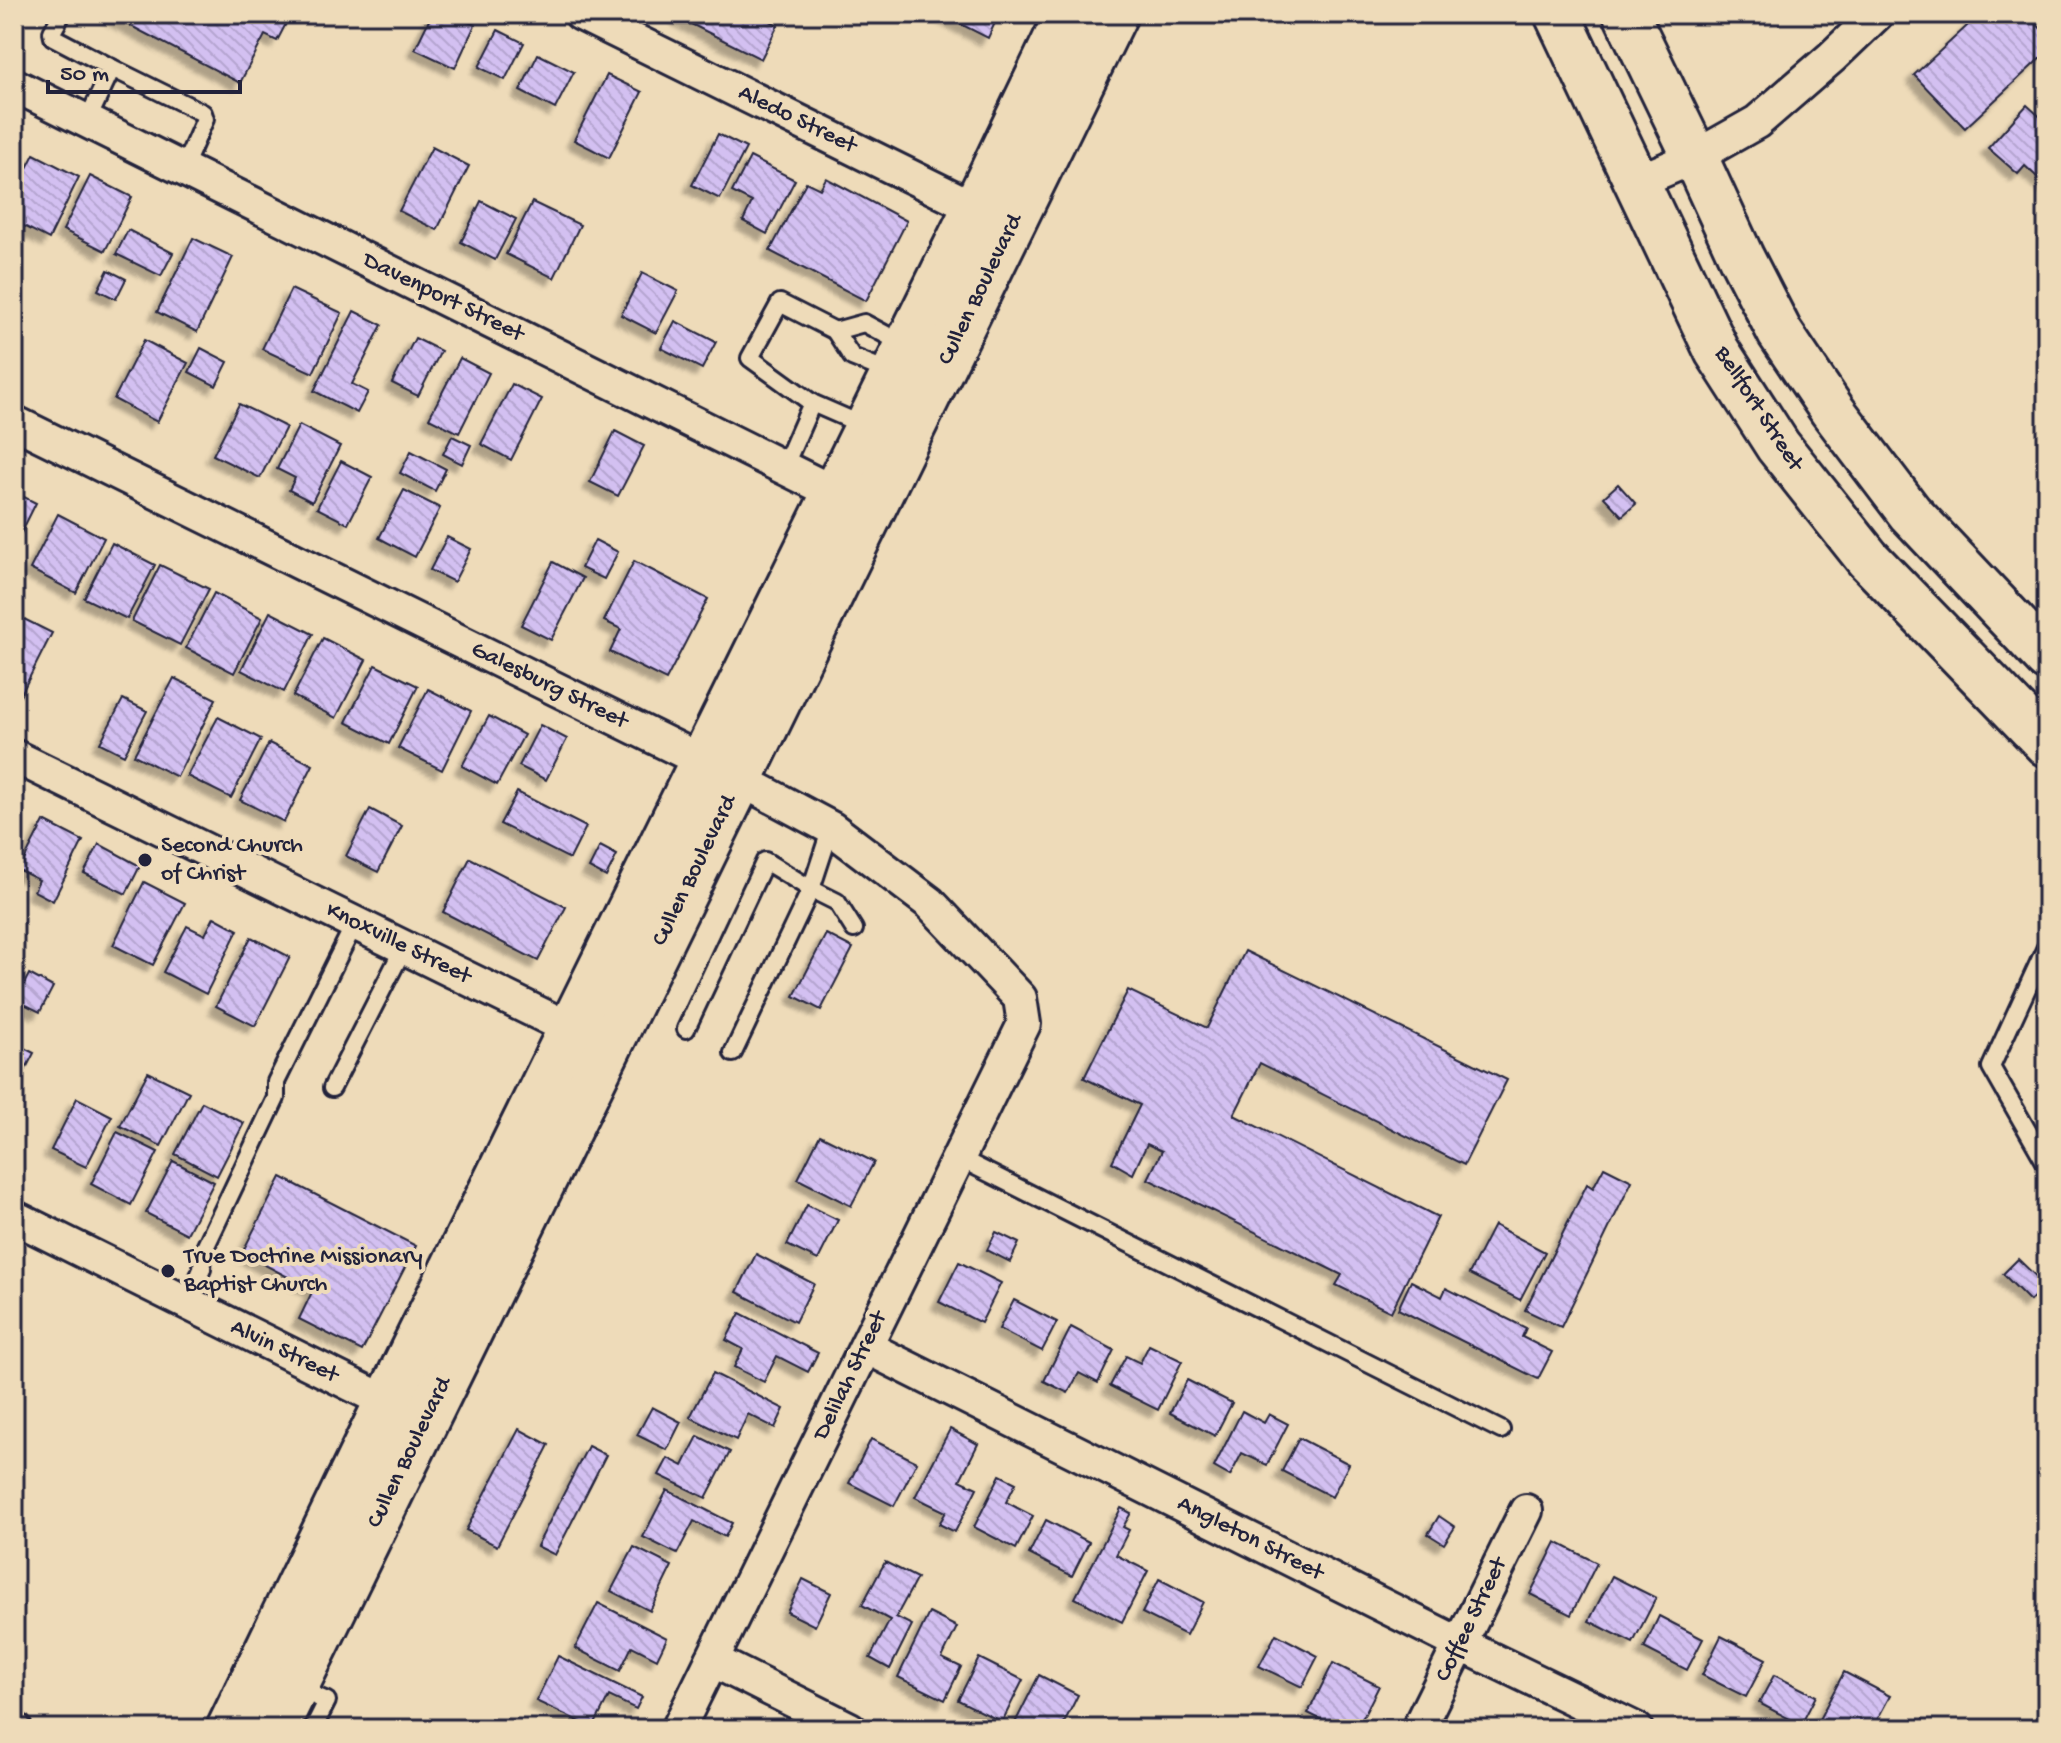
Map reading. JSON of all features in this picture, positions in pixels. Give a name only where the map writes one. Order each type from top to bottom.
[{"type":"main road","name":"Cullen Boulevard","points":[[229,1729],[571,1029],[721,770],[994,217],[1068,14]]},
{"type":"main road","name":"Cullen Boulevard","points":[[853,502],[867,427],[900,360],[994,217],[1115,14]]},
{"type":"main road","name":"Bellfort Street","points":[[1557,14],[1717,351],[1778,446],[1868,559],[2047,744]]},
{"type":"main road","points":[[1626,14],[1780,333],[1832,410],[1910,513],[2047,658]]},
{"type":"main road","points":[[1868,559],[1910,513]]},
{"type":"main road","name":"Cullen Boulevard","points":[[275,1729],[609,1048],[721,770]]},
{"type":"street","name":"Aledo Street","points":[[581,14],[628,24],[994,217]]},
{"type":"street","points":[[1636,182],[1695,157],[1757,122],[1864,22]]},
{"type":"street","name":"Davenport Street","points":[[14,85],[853,502]]},
{"type":"street","name":"Galesburg Street","points":[[14,422],[721,770],[831,828],[930,903],[1020,998],[1024,1024]]},
{"type":"street","name":"Knoxville Street","points":[[14,756],[609,1048]]},
{"type":"street","name":"Delilah Street","points":[[678,1729],[1024,1024]]},
{"type":"street","name":"Alvin Street","points":[[14,1217],[425,1421]]},
{"type":"street","name":"Angleton Street","points":[[866,1347],[1636,1729]]},
{"type":"street","name":"Coffee Street","points":[[1418,1729],[1526,1511]]},
{"type":"street","points":[[712,1660],[850,1729]]},
{"type":"lane","points":[[62,14],[52,32],[53,37],[203,113],[205,119],[183,169]]},
{"type":"lane","points":[[87,121],[112,68]]},
{"type":"lane","points":[[867,427],[812,403],[750,358],[780,303],[835,331],[852,357],[900,360]]},
{"type":"lane","points":[[835,331],[864,323],[900,360]]},
{"type":"lane","points":[[784,467],[812,403]]},
{"type":"lane","points":[[733,1053],[811,889],[831,828]]},
{"type":"lane","points":[[686,1029],[765,861],[837,902],[854,929]]},
{"type":"lane","points":[[187,1304],[202,1269],[203,1252],[276,1098],[276,1082],[355,923]]},
{"type":"lane","points":[[2047,945],[1991,1067],[2047,1165]]},
{"type":"lane","points":[[332,1088],[404,947]]},
{"type":"lane","points":[[959,1158],[1501,1430]]},
{"type":"lane","points":[[295,1687],[327,1701],[313,1729]]},
{"type":"building","points":[[108,14],[291,14],[277,41],[265,35],[240,83]]},
{"type":"building","points":[[432,14],[450,14],[475,25],[455,68],[415,49]]},
{"type":"building","points":[[681,14],[757,14],[778,25],[761,59],[679,18]]},
{"type":"building","points":[[941,14],[999,14],[988,38]]},
{"type":"building","points":[[1980,14],[2027,14],[2047,35],[2047,52],[1965,128],[1914,75]]},
{"type":"building","points":[[498,30],[524,43],[505,80],[479,67]]},
{"type":"building","points":[[538,54],[574,72],[555,109],[520,91]]},
{"type":"building","points":[[607,75],[642,92],[609,158],[574,140]]},
{"type":"building","points":[[2027,105],[2047,123],[2047,186],[2025,166],[2018,174],[1988,148]]},
{"type":"building","points":[[718,134],[746,148],[720,199],[692,185]]},
{"type":"building","points":[[432,147],[469,166],[437,230],[399,211]]},
{"type":"building","points":[[34,154],[79,177],[49,239],[14,221],[14,194]]},
{"type":"building","points":[[750,157],[795,180],[767,234],[743,221],[752,202],[732,192]]},
{"type":"building","points":[[90,176],[132,197],[105,251],[63,230]]},
{"type":"building","points":[[826,178],[907,221],[866,301],[770,251],[806,182],[820,189]]},
{"type":"building","points":[[481,201],[516,219],[495,260],[461,242]]},
{"type":"building","points":[[532,202],[580,225],[554,278],[506,254]]},
{"type":"building","points":[[128,230],[173,253],[161,276],[116,254]]},
{"type":"building","points":[[193,238],[233,257],[197,332],[157,312]]},
{"type":"building","points":[[108,270],[126,279],[116,299],[98,290]]},
{"type":"building","points":[[642,273],[678,291],[656,333],[621,315]]},
{"type":"building","points":[[291,289],[342,313],[313,373],[262,349]]},
{"type":"building","points":[[354,311],[382,325],[352,384],[368,392],[357,413],[314,391]]},
{"type":"building","points":[[675,321],[716,342],[702,369],[661,348]]},
{"type":"building","points":[[415,338],[441,351],[418,396],[392,383]]},
{"type":"building","points":[[144,340],[188,363],[157,422],[114,399]]},
{"type":"building","points":[[201,348],[228,362],[216,386],[189,372]]},
{"type":"building","points":[[460,358],[489,373],[459,433],[429,418]]},
{"type":"building","points":[[512,384],[542,399],[511,460],[481,444]]},
{"type":"building","points":[[239,404],[286,427],[260,478],[213,455]]},
{"type":"building","points":[[299,425],[340,446],[312,502],[289,490],[295,478],[277,469]]},
{"type":"building","points":[[615,431],[644,446],[618,496],[590,482]]},
{"type":"building","points":[[452,436],[471,445],[462,464],[443,454]]},
{"type":"building","points":[[411,451],[446,469],[435,491],[400,473]]},
{"type":"building","points":[[341,461],[372,477],[348,524],[317,508]]},
{"type":"building","points":[[1618,484],[1636,504],[1622,516],[1604,497]]},
{"type":"building","points":[[404,490],[440,508],[415,557],[379,538]]},
{"type":"building","points":[[14,492],[36,503],[14,547]]},
{"type":"building","points":[[58,514],[104,538],[76,593],[30,569]]},
{"type":"building","points":[[447,537],[471,549],[454,582],[430,570]]},
{"type":"building","points":[[595,540],[618,552],[604,579],[581,568]]},
{"type":"building","points":[[112,543],[155,565],[127,619],[84,598]]},
{"type":"building","points":[[634,561],[708,599],[666,680],[610,652],[621,629],[604,621]]},
{"type":"building","points":[[553,562],[583,578],[551,640],[521,625]]},
{"type":"building","points":[[160,565],[209,589],[180,645],[132,621]]},
{"type":"building","points":[[214,593],[262,618],[234,673],[186,648]]},
{"type":"building","points":[[270,612],[313,634],[284,692],[241,670]]},
{"type":"building","points":[[14,614],[52,633],[15,706],[14,705]]},
{"type":"building","points":[[323,638],[366,660],[336,718],[293,696]]},
{"type":"building","points":[[375,665],[418,686],[389,744],[346,722]]},
{"type":"building","points":[[174,678],[216,699],[177,777],[134,755]]},
{"type":"building","points":[[428,689],[471,711],[442,770],[398,748]]},
{"type":"building","points":[[123,699],[147,711],[124,755],[100,743]]},
{"type":"building","points":[[489,716],[524,735],[497,785],[462,766]]},
{"type":"building","points":[[218,717],[261,739],[231,798],[187,776]]},
{"type":"building","points":[[540,725],[567,739],[546,780],[519,766]]},
{"type":"building","points":[[269,743],[313,765],[284,822],[240,800]]},
{"type":"building","points":[[517,792],[586,827],[570,859],[500,824]]},
{"type":"building","points":[[370,809],[402,826],[378,872],[346,856]]},
{"type":"building","points":[[44,821],[83,841],[53,901],[34,891],[39,880],[19,870]]},
{"type":"building","points":[[99,844],[140,866],[126,894],[84,873]]},
{"type":"building","points":[[600,846],[617,855],[606,877],[589,868]]},
{"type":"building","points":[[470,858],[566,907],[538,961],[443,912]]},
{"type":"building","points":[[144,882],[185,903],[153,965],[113,945]]},
{"type":"building","points":[[214,917],[238,930],[206,994],[163,972],[187,926],[205,935]]},
{"type":"building","points":[[826,934],[853,948],[821,1010],[794,996]]},
{"type":"building","points":[[251,937],[290,957],[255,1026],[216,1006]]},
{"type":"building","points":[[1245,951],[1507,1080],[1464,1165],[1260,1063],[1234,1115],[1438,1217],[1391,1312],[1336,1285],[1342,1275],[1148,1179],[1162,1151],[1147,1144],[1133,1174],[1112,1162],[1140,1105],[1084,1078],[1128,990],[1207,1028]]},
{"type":"building","points":[[29,974],[53,987],[40,1012],[16,1000]]},
{"type":"building","points":[[14,1043],[34,1053],[18,1084],[14,1081]]},
{"type":"building","points":[[148,1072],[189,1092],[161,1146],[120,1126]]},
{"type":"building","points":[[77,1098],[112,1116],[86,1167],[51,1150]]},
{"type":"building","points":[[202,1102],[244,1123],[217,1176],[175,1154]]},
{"type":"building","points":[[117,1132],[158,1152],[131,1205],[91,1184]]},
{"type":"building","points":[[820,1135],[874,1162],[851,1206],[798,1179]]},
{"type":"building","points":[[173,1161],[214,1182],[187,1234],[146,1213]]},
{"type":"building","points":[[1604,1167],[1632,1181],[1561,1327],[1525,1310],[1587,1184],[1593,1188]]},
{"type":"building","points":[[281,1177],[416,1246],[362,1351],[299,1319],[313,1290],[242,1253]]},
{"type":"building","points":[[807,1205],[838,1220],[818,1260],[787,1245]]},
{"type":"building","points":[[1494,1225],[1545,1252],[1520,1300],[1469,1274]]},
{"type":"building","points":[[996,1232],[1019,1243],[1010,1262],[987,1250]]},
{"type":"building","points":[[756,1254],[814,1284],[795,1322],[737,1292]]},
{"type":"building","points":[[2018,1259],[2045,1285],[2030,1301],[2003,1274]]},
{"type":"building","points":[[959,1262],[1001,1283],[981,1323],[939,1302]]},
{"type":"building","points":[[1411,1281],[1442,1297],[1446,1288],[1526,1328],[1522,1337],[1552,1352],[1538,1379],[1398,1309]]},
{"type":"building","points":[[1014,1300],[1057,1322],[1042,1351],[999,1329]]},
{"type":"building","points":[[740,1313],[818,1353],[808,1372],[777,1356],[764,1382],[734,1367],[743,1349],[726,1340]]},
{"type":"building","points":[[1071,1327],[1114,1350],[1098,1383],[1079,1373],[1068,1393],[1044,1381]]},
{"type":"building","points":[[1149,1345],[1182,1361],[1158,1410],[1110,1386],[1126,1356],[1140,1363]]},
{"type":"building","points":[[713,1373],[784,1409],[775,1428],[748,1414],[736,1440],[690,1417]]},
{"type":"building","points":[[1187,1380],[1232,1403],[1215,1436],[1170,1413]]},
{"type":"building","points":[[652,1407],[681,1422],[667,1450],[637,1435]]},
{"type":"building","points":[[1242,1411],[1264,1423],[1269,1414],[1288,1424],[1267,1465],[1242,1453],[1230,1476],[1214,1467]]},
{"type":"building","points":[[519,1429],[549,1445],[497,1546],[466,1530]]},
{"type":"building","points":[[950,1429],[978,1444],[960,1480],[977,1488],[955,1532],[939,1524],[946,1512],[915,1497]]},
{"type":"building","points":[[698,1436],[730,1452],[706,1498],[659,1475],[668,1458],[683,1466]]},
{"type":"building","points":[[1299,1438],[1349,1464],[1332,1497],[1282,1471]]},
{"type":"building","points":[[871,1439],[917,1462],[894,1506],[849,1483]]},
{"type":"building","points":[[588,1446],[606,1455],[555,1555],[537,1546]]},
{"type":"building","points":[[1000,1475],[1016,1483],[1006,1502],[1033,1516],[1016,1549],[974,1527]]},
{"type":"building","points":[[667,1490],[732,1523],[725,1537],[694,1521],[677,1554],[643,1537]]},
{"type":"building","points":[[1121,1508],[1131,1513],[1123,1527],[1129,1530],[1116,1555],[1148,1571],[1122,1622],[1075,1598]]},
{"type":"building","points":[[1439,1516],[1455,1527],[1444,1544],[1428,1534]]},
{"type":"building","points":[[1046,1520],[1089,1542],[1072,1576],[1029,1554]]},
{"type":"building","points":[[1556,1542],[1597,1563],[1571,1615],[1530,1594]]},
{"type":"building","points":[[634,1547],[672,1566],[650,1611],[611,1591]]},
{"type":"building","points":[[885,1562],[917,1578],[896,1617],[912,1625],[890,1669],[870,1658],[890,1620],[862,1605]]},
{"type":"building","points":[[1612,1576],[1656,1598],[1633,1643],[1589,1621]]},
{"type":"building","points":[[803,1579],[831,1593],[815,1626],[787,1612]]},
{"type":"building","points":[[1159,1579],[1203,1602],[1186,1635],[1142,1613]]},
{"type":"building","points":[[598,1603],[667,1638],[657,1659],[632,1646],[620,1671],[575,1648]]},
{"type":"building","points":[[929,1613],[957,1627],[942,1658],[961,1667],[945,1700],[898,1677]]},
{"type":"building","points":[[1659,1616],[1703,1639],[1687,1670],[1644,1648]]},
{"type":"building","points":[[1276,1634],[1318,1656],[1302,1687],[1259,1666]]},
{"type":"building","points":[[1721,1636],[1766,1659],[1746,1697],[1702,1675]]},
{"type":"building","points":[[558,1656],[642,1697],[636,1709],[609,1696],[593,1728],[536,1701]]},
{"type":"building","points":[[979,1658],[1023,1680],[1002,1722],[958,1700]]},
{"type":"building","points":[[1333,1663],[1379,1686],[1357,1729],[1340,1729],[1308,1713]]},
{"type":"building","points":[[1844,1672],[1890,1696],[1872,1729],[1814,1729]]},
{"type":"building","points":[[1039,1675],[1078,1695],[1061,1729],[1012,1729]]},
{"type":"building","points":[[1774,1675],[1816,1696],[1801,1725],[1759,1703]]},
{"type":"building","points":[[368,1720],[386,1729],[363,1729]]},
{"type":"place","name":"Second Church of Christ","points":[[145,860]]},
{"type":"place","name":"True Doctrine Missionary Baptist Church","points":[[168,1271]]}]
